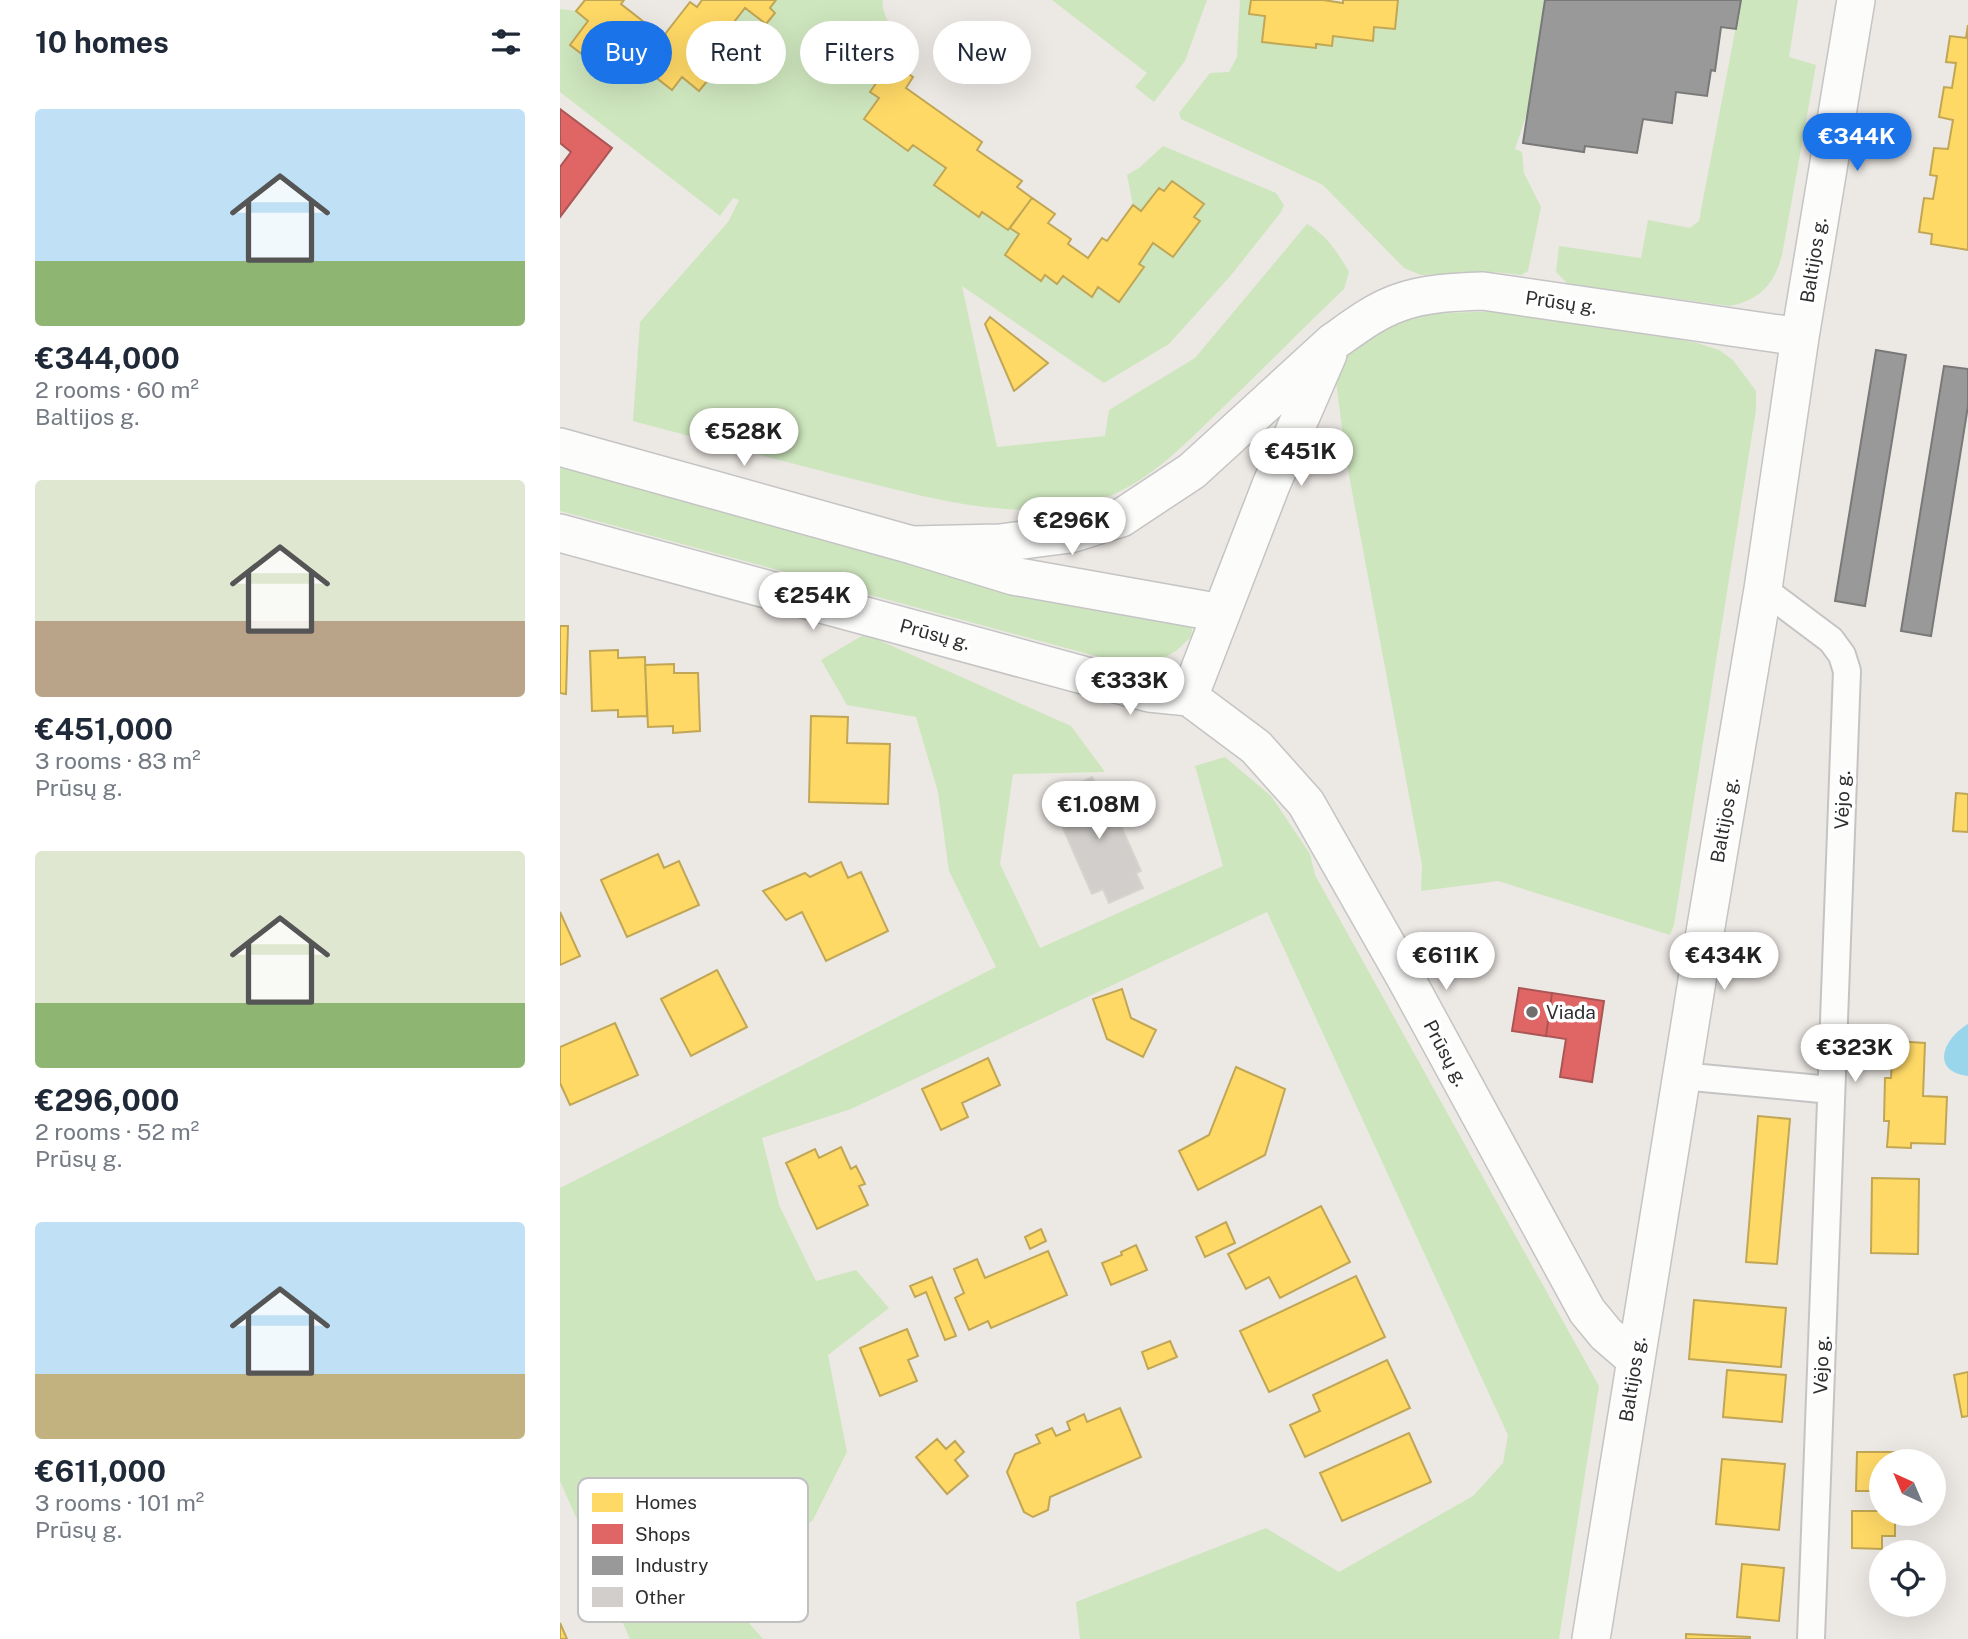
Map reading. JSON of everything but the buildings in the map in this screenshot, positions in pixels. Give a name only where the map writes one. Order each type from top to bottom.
[{"type":"main road","name":"Baltijos g.","points":[[1591,1639],[1681,1076],[1763,589],[1800,337],[1856,0]]},
{"type":"main road","name":"Prūsų g.","points":[[912,545],[1000,543],[1059,536],[1121,518],[1192,471],[1333,342],[1397,303],[1437,293],[1483,290],[1800,337]]},
{"type":"main road","points":[[1189,697],[1271,485],[1333,342]]},
{"type":"main road","name":"Prūsų g.","points":[[560,447],[912,545],[1013,576],[1221,613]]},
{"type":"main road","name":"Prūsų g.","points":[[560,533],[1149,693],[1189,697],[1256,747],[1306,803],[1405,977],[1587,1311],[1606,1334],[1635,1359]]},
{"type":"street","name":"Vėjo g.","points":[[1763,589],[1831,640],[1842,655],[1847,671],[1811,1639]]},
{"type":"street","points":[[1681,1076],[1831,1090]]},
{"type":"green space","points":[[776,0],[883,0],[884,12],[889,21],[800,21],[800,84],[875,84],[870,91],[879,98],[864,120],[908,151],[913,145],[946,168],[934,185],[978,217],[982,212],[1008,230],[1010,228],[1019,234],[1005,256],[1040,281],[1045,275],[1057,284],[1063,276],[1091,297],[1098,287],[1119,302],[1144,268],[1139,264],[1153,243],[1173,257],[1199,221],[1194,217],[1203,203],[1172,181],[1164,191],[1158,188],[1141,211],[1133,205],[1127,175],[1163,146],[1276,193],[1284,205],[1232,274],[1169,344],[1104,383],[962,286],[997,447],[1105,436],[1109,410],[1195,358],[1307,224],[1326,239],[1349,272],[1344,289],[1167,459],[1127,488],[1080,505],[1046,509],[974,506],[812,469],[633,421],[640,322],[728,222],[739,200],[733,198],[720,216],[560,92],[560,9],[576,11],[588,21],[581,21],[581,30],[570,44],[581,53],[581,84],[672,84],[672,76],[682,77],[686,84],[690,84],[699,91],[705,84],[786,84],[786,21],[735,21],[745,8],[770,8]]},
{"type":"green space","points":[[1052,0],[1207,0],[1185,61],[1154,102],[1135,87],[1147,73]]},
{"type":"green space","points":[[1240,0],[1251,0],[1249,14],[1265,16],[1262,42],[1315,48],[1316,44],[1332,45],[1333,36],[1374,27],[1395,29],[1398,0],[1545,0],[1529,107],[1515,149],[1522,152],[1524,173],[1541,207],[1528,271],[1521,275],[1494,272],[1421,275],[1404,268],[1323,185],[1181,119],[1179,113],[1210,73],[1229,72],[1237,57]]},
{"type":"green space","points":[[1741,0],[1798,0],[1789,57],[1816,65],[1782,255],[1775,274],[1758,294],[1730,306],[1568,284],[1556,272],[1559,246],[1641,258],[1648,220],[1690,228],[1699,221]]},
{"type":"green space","points":[[1497,311],[1697,343],[1719,350],[1733,360],[1756,391],[1756,410],[1674,925],[1670,935],[1498,881],[1421,891],[1422,865],[1346,459],[1335,374],[1344,357],[1364,338],[1413,316]]},
{"type":"green space","points":[[560,463],[1193,623],[1191,637],[1176,651],[1156,662],[1137,664],[1103,658],[560,511]]},
{"type":"green space","points":[[865,634],[1071,726],[1105,772],[1013,774],[1000,864],[1040,948],[1223,866],[1195,766],[1225,757],[1271,796],[1310,854],[1315,875],[1599,1386],[1559,1639],[1080,1639],[1076,1602],[1266,1528],[1339,1572],[1473,1496],[1503,1463],[1508,1435],[1267,912],[851,1109],[762,1138],[779,1205],[816,1281],[856,1270],[889,1308],[828,1355],[847,1452],[813,1520],[808,1524],[808,1478],[578,1478],[578,1522],[560,1481],[560,1188],[996,967],[949,871],[938,792],[916,717],[847,705],[821,660]]},
{"type":"green space","points":[[622,1622],[748,1622],[763,1639],[630,1639]]},
{"type":"water","points":[[1968,1024],[1968,1076],[1948,1068],[1944,1053],[1952,1037]]},
{"type":"place","name":"Viada","points":[[1532,1012]]}]
